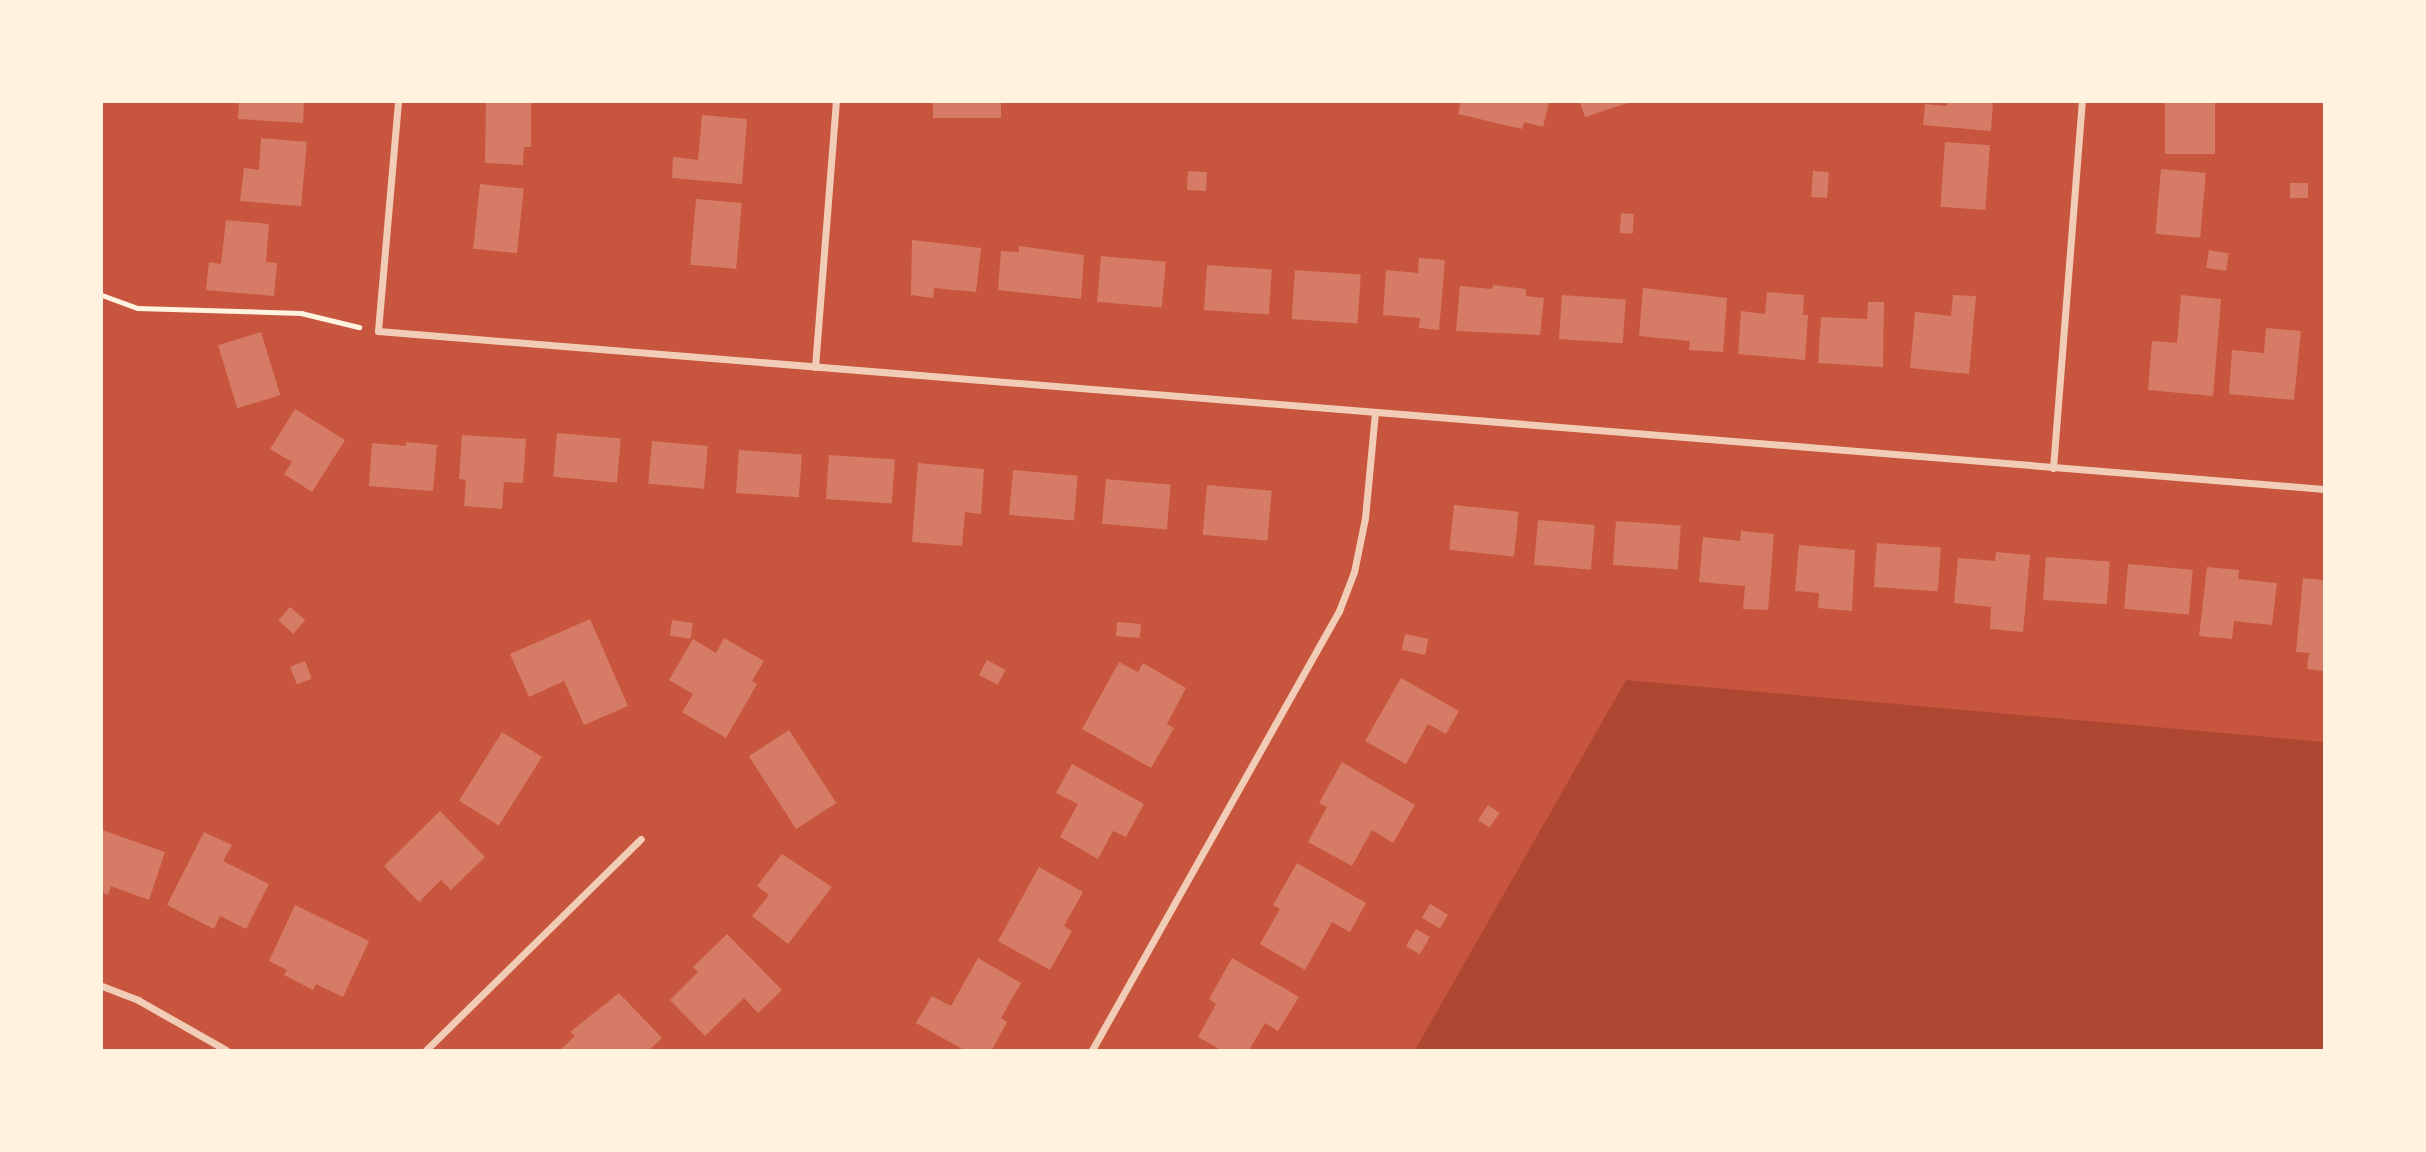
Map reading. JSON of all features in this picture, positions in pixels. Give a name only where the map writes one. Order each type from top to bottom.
[{"type":"street","points":[[398,102],[378,331],[2325,489]]},
{"type":"street","points":[[815,367],[836,102]]},
{"type":"street","points":[[2053,468],[2082,102]]},
{"type":"street","points":[[1092,1051],[1339,611],[1354,572],[1365,518],[1374,413]]},
{"type":"street","points":[[426,1051],[641,839]]},
{"type":"street","points":[[102,986],[138,1000],[226,1051]]},
{"type":"path","points":[[102,296],[137,308],[300,313],[378,331]]},
{"type":"shaded area","points":[[1626,680],[2324,742],[2324,1050],[1415,1050]]},
{"type":"building","points":[[239,102],[304,102],[303,123],[238,119]]},
{"type":"building","points":[[486,102],[531,102],[531,147],[524,147],[523,165],[485,163]]},
{"type":"building","points":[[933,102],[1001,102],[1001,118],[933,118]]},
{"type":"building","points":[[1461,102],[1549,102],[1543,127],[1524,122],[1522,129],[1458,114]]},
{"type":"building","points":[[1580,102],[1631,102],[1585,117]]},
{"type":"building","points":[[1947,102],[1993,102],[1991,131],[1923,125],[1925,104],[1947,106]]},
{"type":"building","points":[[2165,102],[2215,102],[2215,154],[2165,154]]},
{"type":"building","points":[[702,115],[747,119],[742,184],[672,178],[673,157],[698,160]]},
{"type":"building","points":[[261,138],[307,142],[301,206],[240,201],[244,168],[259,170]]},
{"type":"building","points":[[1945,142],[1990,145],[1985,210],[1940,207]]},
{"type":"building","points":[[2161,169],[2206,173],[2200,238],[2155,234]]},
{"type":"building","points":[[1188,171],[1207,172],[1206,191],[1187,190]]},
{"type":"building","points":[[1813,171],[1829,172],[1827,198],[1811,197]]},
{"type":"building","points":[[2290,183],[2308,183],[2308,198],[2290,198]]},
{"type":"building","points":[[480,184],[524,189],[517,253],[473,249]]},
{"type":"building","points":[[696,199],[742,203],[736,269],[690,265]]},
{"type":"building","points":[[1621,213],[1634,214],[1633,234],[1620,233]]},
{"type":"building","points":[[226,220],[269,224],[266,262],[277,263],[274,296],[206,290],[209,262],[221,264]]},
{"type":"building","points":[[912,240],[981,248],[976,292],[934,288],[933,298],[911,295]]},
{"type":"building","points":[[1019,246],[1084,255],[1081,299],[998,290],[1001,251],[1019,252]]},
{"type":"building","points":[[2209,250],[2229,253],[2226,271],[2206,268]]},
{"type":"building","points":[[1101,256],[1166,262],[1162,307],[1097,302]]},
{"type":"building","points":[[1419,258],[1445,260],[1439,330],[1419,328],[1420,318],[1383,315],[1386,270],[1418,273]]},
{"type":"building","points":[[1207,265],[1272,270],[1269,314],[1204,310]]},
{"type":"building","points":[[1295,270],[1361,275],[1357,323],[1292,319]]},
{"type":"building","points":[[1493,285],[1526,289],[1526,296],[1544,298],[1540,335],[1456,331],[1460,286],[1492,289]]},
{"type":"building","points":[[1643,288],[1727,298],[1723,352],[1689,350],[1690,341],[1639,336]]},
{"type":"building","points":[[1767,292],[1804,295],[1803,315],[1808,315],[1805,360],[1738,354],[1741,311],[1765,314]]},
{"type":"building","points":[[1562,295],[1626,299],[1623,343],[1559,339]]},
{"type":"building","points":[[1953,295],[1976,296],[1969,374],[1910,368],[1915,312],[1951,316]]},
{"type":"building","points":[[2181,295],[2221,299],[2213,396],[2148,390],[2152,341],[2177,343]]},
{"type":"building","points":[[1868,302],[1884,302],[1883,367],[1818,363],[1821,317],[1867,319]]},
{"type":"building","points":[[2266,328],[2301,331],[2294,400],[2229,394],[2232,350],[2264,353]]},
{"type":"building","points":[[261,332],[280,395],[237,408],[218,345]]},
{"type":"building","points":[[295,409],[345,440],[312,492],[284,474],[292,462],[270,449]]},
{"type":"building","points":[[557,433],[621,439],[617,482],[553,477]]},
{"type":"building","points":[[462,435],[526,439],[523,483],[504,482],[502,509],[464,506],[466,480],[459,479]]},
{"type":"building","points":[[652,441],[708,446],[704,489],[648,484]]},
{"type":"building","points":[[406,442],[437,445],[433,491],[369,486],[372,443],[406,446]]},
{"type":"building","points":[[739,450],[802,454],[799,497],[736,493]]},
{"type":"building","points":[[829,455],[895,460],[892,503],[826,499]]},
{"type":"building","points":[[918,463],[984,469],[981,514],[965,512],[962,546],[912,542]]},
{"type":"building","points":[[1013,470],[1078,476],[1074,520],[1009,515]]},
{"type":"building","points":[[1106,479],[1171,485],[1167,529],[1102,524]]},
{"type":"building","points":[[1207,485],[1272,491],[1267,540],[1203,535]]},
{"type":"building","points":[[1454,505],[1519,512],[1514,557],[1449,550]]},
{"type":"building","points":[[1538,520],[1595,525],[1591,570],[1534,565]]},
{"type":"building","points":[[1616,521],[1681,526],[1678,569],[1613,565]]},
{"type":"building","points":[[1741,531],[1774,534],[1768,610],[1743,609],[1745,586],[1699,582],[1703,537],[1740,541]]},
{"type":"building","points":[[1877,543],[1941,547],[1938,591],[1874,587]]},
{"type":"building","points":[[1799,545],[1855,550],[1852,611],[1818,608],[1819,593],[1795,591]]},
{"type":"building","points":[[1996,552],[2030,555],[2023,632],[1990,629],[1991,607],[1954,603],[1958,558],[1995,561]]},
{"type":"building","points":[[2046,557],[2110,561],[2107,604],[2043,600]]},
{"type":"building","points":[[2128,564],[2193,570],[2189,614],[2124,609]]},
{"type":"building","points":[[2207,567],[2239,570],[2238,579],[2277,583],[2272,625],[2234,621],[2232,639],[2199,636]]},
{"type":"building","points":[[2303,578],[2324,580],[2324,671],[2307,669],[2309,653],[2296,652]]},
{"type":"building","points":[[290,607],[305,620],[293,634],[278,621]]},
{"type":"building","points":[[590,619],[628,706],[584,725],[564,681],[529,697],[510,654]]},
{"type":"building","points":[[672,620],[693,623],[691,639],[670,636]]},
{"type":"building","points":[[1117,622],[1141,624],[1140,638],[1116,636]]},
{"type":"building","points":[[1405,634],[1428,639],[1425,655],[1402,650]]},
{"type":"building","points":[[724,638],[764,661],[752,681],[757,684],[726,738],[682,712],[693,694],[669,680],[693,639],[716,653]]},
{"type":"building","points":[[987,660],[1006,670],[998,685],[979,675]]},
{"type":"building","points":[[305,661],[312,679],[297,684],[290,667]]},
{"type":"building","points":[[1119,662],[1138,672],[1143,663],[1186,688],[1167,724],[1174,728],[1151,768],[1082,729]]},
{"type":"building","points":[[1401,678],[1459,711],[1446,734],[1428,724],[1406,764],[1365,741]]},
{"type":"building","points":[[789,730],[836,803],[796,829],[749,756]]},
{"type":"building","points":[[502,732],[542,757],[499,826],[459,801]]},
{"type":"building","points":[[1342,762],[1415,805],[1393,843],[1372,830],[1352,866],[1308,842],[1327,807],[1319,803]]},
{"type":"building","points":[[1072,764],[1144,804],[1126,837],[1113,831],[1098,859],[1060,837],[1078,804],[1056,793]]},
{"type":"building","points":[[1488,805],[1500,813],[1490,828],[1478,820]]},
{"type":"building","points":[[440,811],[485,857],[451,890],[441,880],[419,902],[384,866]]},
{"type":"building","points":[[102,830],[165,852],[149,900],[111,886],[108,895],[102,892]]},
{"type":"building","points":[[204,832],[232,845],[223,861],[269,884],[246,929],[220,916],[214,929],[167,905]]},
{"type":"building","points":[[782,854],[832,887],[788,944],[752,916],[769,895],[757,886]]},
{"type":"building","points":[[1297,863],[1366,903],[1350,932],[1332,922],[1305,970],[1260,944],[1280,909],[1273,905]]},
{"type":"building","points":[[1039,867],[1083,892],[1064,926],[1072,931],[1050,970],[998,941]]},
{"type":"building","points":[[1430,904],[1448,915],[1440,929],[1422,918]]},
{"type":"building","points":[[295,905],[369,941],[343,997],[316,984],[313,990],[284,975],[287,970],[269,961]]},
{"type":"building","points":[[1416,929],[1430,937],[1420,954],[1406,946]]},
{"type":"building","points":[[727,934],[782,990],[758,1013],[744,998],[705,1036],[670,1000],[698,972],[693,967]]},
{"type":"building","points":[[978,958],[1021,983],[1001,1018],[1007,1022],[992,1050],[964,1050],[916,1023],[932,996],[951,1006]]},
{"type":"building","points":[[1232,958],[1299,997],[1278,1031],[1265,1023],[1249,1050],[1221,1050],[1198,1037],[1216,1004],[1209,999]]},
{"type":"building","points":[[619,993],[662,1038],[649,1050],[560,1050],[575,1036],[570,1032]]}]
